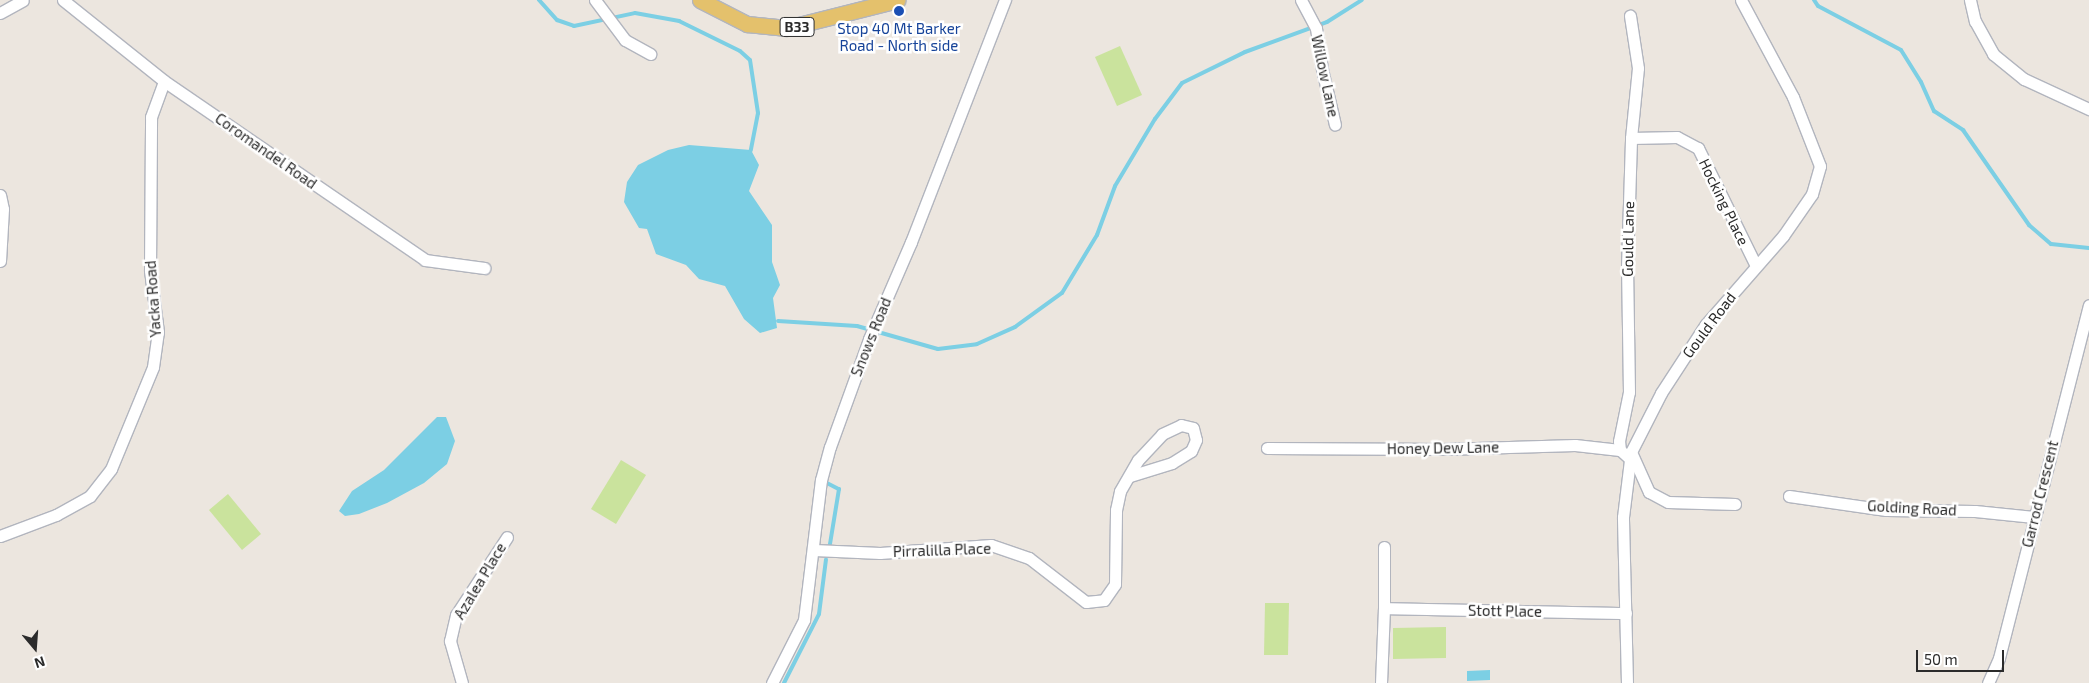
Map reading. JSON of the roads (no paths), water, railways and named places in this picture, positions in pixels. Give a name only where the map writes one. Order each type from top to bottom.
[{"type":"main road","name":"B33","points":[[700,0],[746,24],[787,28],[898,0]]},
{"type":"street","points":[[0,13],[23,0]]},
{"type":"street","name":"Coromandel Road","points":[[63,0],[164,81],[425,260],[484,268]]},
{"type":"street","points":[[595,0],[625,40],[650,54]]},
{"type":"street","name":"Snows Road","points":[[772,683],[804,620],[821,480],[869,339],[1005,0]]},
{"type":"street","name":"Willow Lane","points":[[1301,0],[1314,24],[1335,125]]},
{"type":"street","name":"Gould Road","points":[[1627,683],[1623,517],[1627,453],[1706,324],[1783,236],[1812,194],[1820,166],[1793,97],[1741,0]]},
{"type":"street","points":[[1970,0],[1976,21],[1993,54],[2024,79],[2089,109]]},
{"type":"street","name":"Gould Lane","points":[[1627,453],[1618,441],[1629,392],[1627,267],[1631,138],[1638,68],[1630,16]]},
{"type":"street","name":"Yacka Road","points":[[0,536],[56,515],[90,496],[110,469],[153,367],[158,332],[150,270],[151,117],[164,81]]},
{"type":"street","name":"Hocking Place","points":[[1631,138],[1677,137],[1698,148],[1756,266]]},
{"type":"street","points":[[0,195],[3,209],[0,261]]},
{"type":"street","name":"Garrod Crescent","points":[[1988,683],[1999,658],[2089,305]]},
{"type":"street","name":"Pirralilla Place","points":[[814,550],[880,553],[991,545],[1029,558],[1086,602],[1104,600],[1115,584],[1116,510],[1120,492],[1148,446],[1162,434],[1181,425],[1193,428],[1196,440],[1191,451],[1172,462],[1130,476]]},
{"type":"street","name":"Honey Dew Lane","points":[[1266,448],[1443,449],[1575,445],[1627,453]]},
{"type":"street","points":[[1627,453],[1649,492],[1668,502],[1735,504]]},
{"type":"street","name":"Golding Road","points":[[1790,496],[1886,510],[1975,511],[2034,517]]},
{"type":"street","name":"Azalea Place","points":[[462,683],[450,641],[456,615],[507,538]]},
{"type":"street","points":[[1381,683],[1384,547]]},
{"type":"street","name":"Stott Place","points":[[1384,608],[1626,613]]},
{"type":"water","points":[[689,145],[751,150],[759,165],[749,191],[772,225],[772,262],[780,285],[773,298],[777,328],[760,333],[744,319],[725,286],[699,279],[686,265],[656,254],[647,229],[639,228],[624,202],[627,182],[638,165],[668,150]]},
{"type":"water","points":[[437,417],[446,417],[455,441],[447,464],[424,483],[387,503],[359,514],[345,516],[339,511],[352,491],[384,470]]},
{"type":"water","points":[[1490,670],[1490,680],[1467,681],[1467,671]]},
{"type":"waterway","points":[[539,0],[557,20],[574,26],[635,13],[679,21],[740,51],[750,60],[758,113],[751,150]]},
{"type":"waterway","points":[[778,321],[857,326],[938,349],[977,344],[1015,327],[1062,293],[1097,235],[1115,186],[1155,119],[1182,83],[1245,52],[1327,22],[1362,0]]},
{"type":"waterway","points":[[1814,0],[1818,6],[1901,50],[1921,82],[1934,111],[1963,130],[2029,225],[2051,244],[2089,248]]},
{"type":"waterway","points":[[823,481],[839,489],[830,544]]},
{"type":"waterway","points":[[784,683],[819,614],[826,559]]},
{"type":"place","name":"Stop 40 Mt Barker Road - North side","points":[[899,11]]}]
